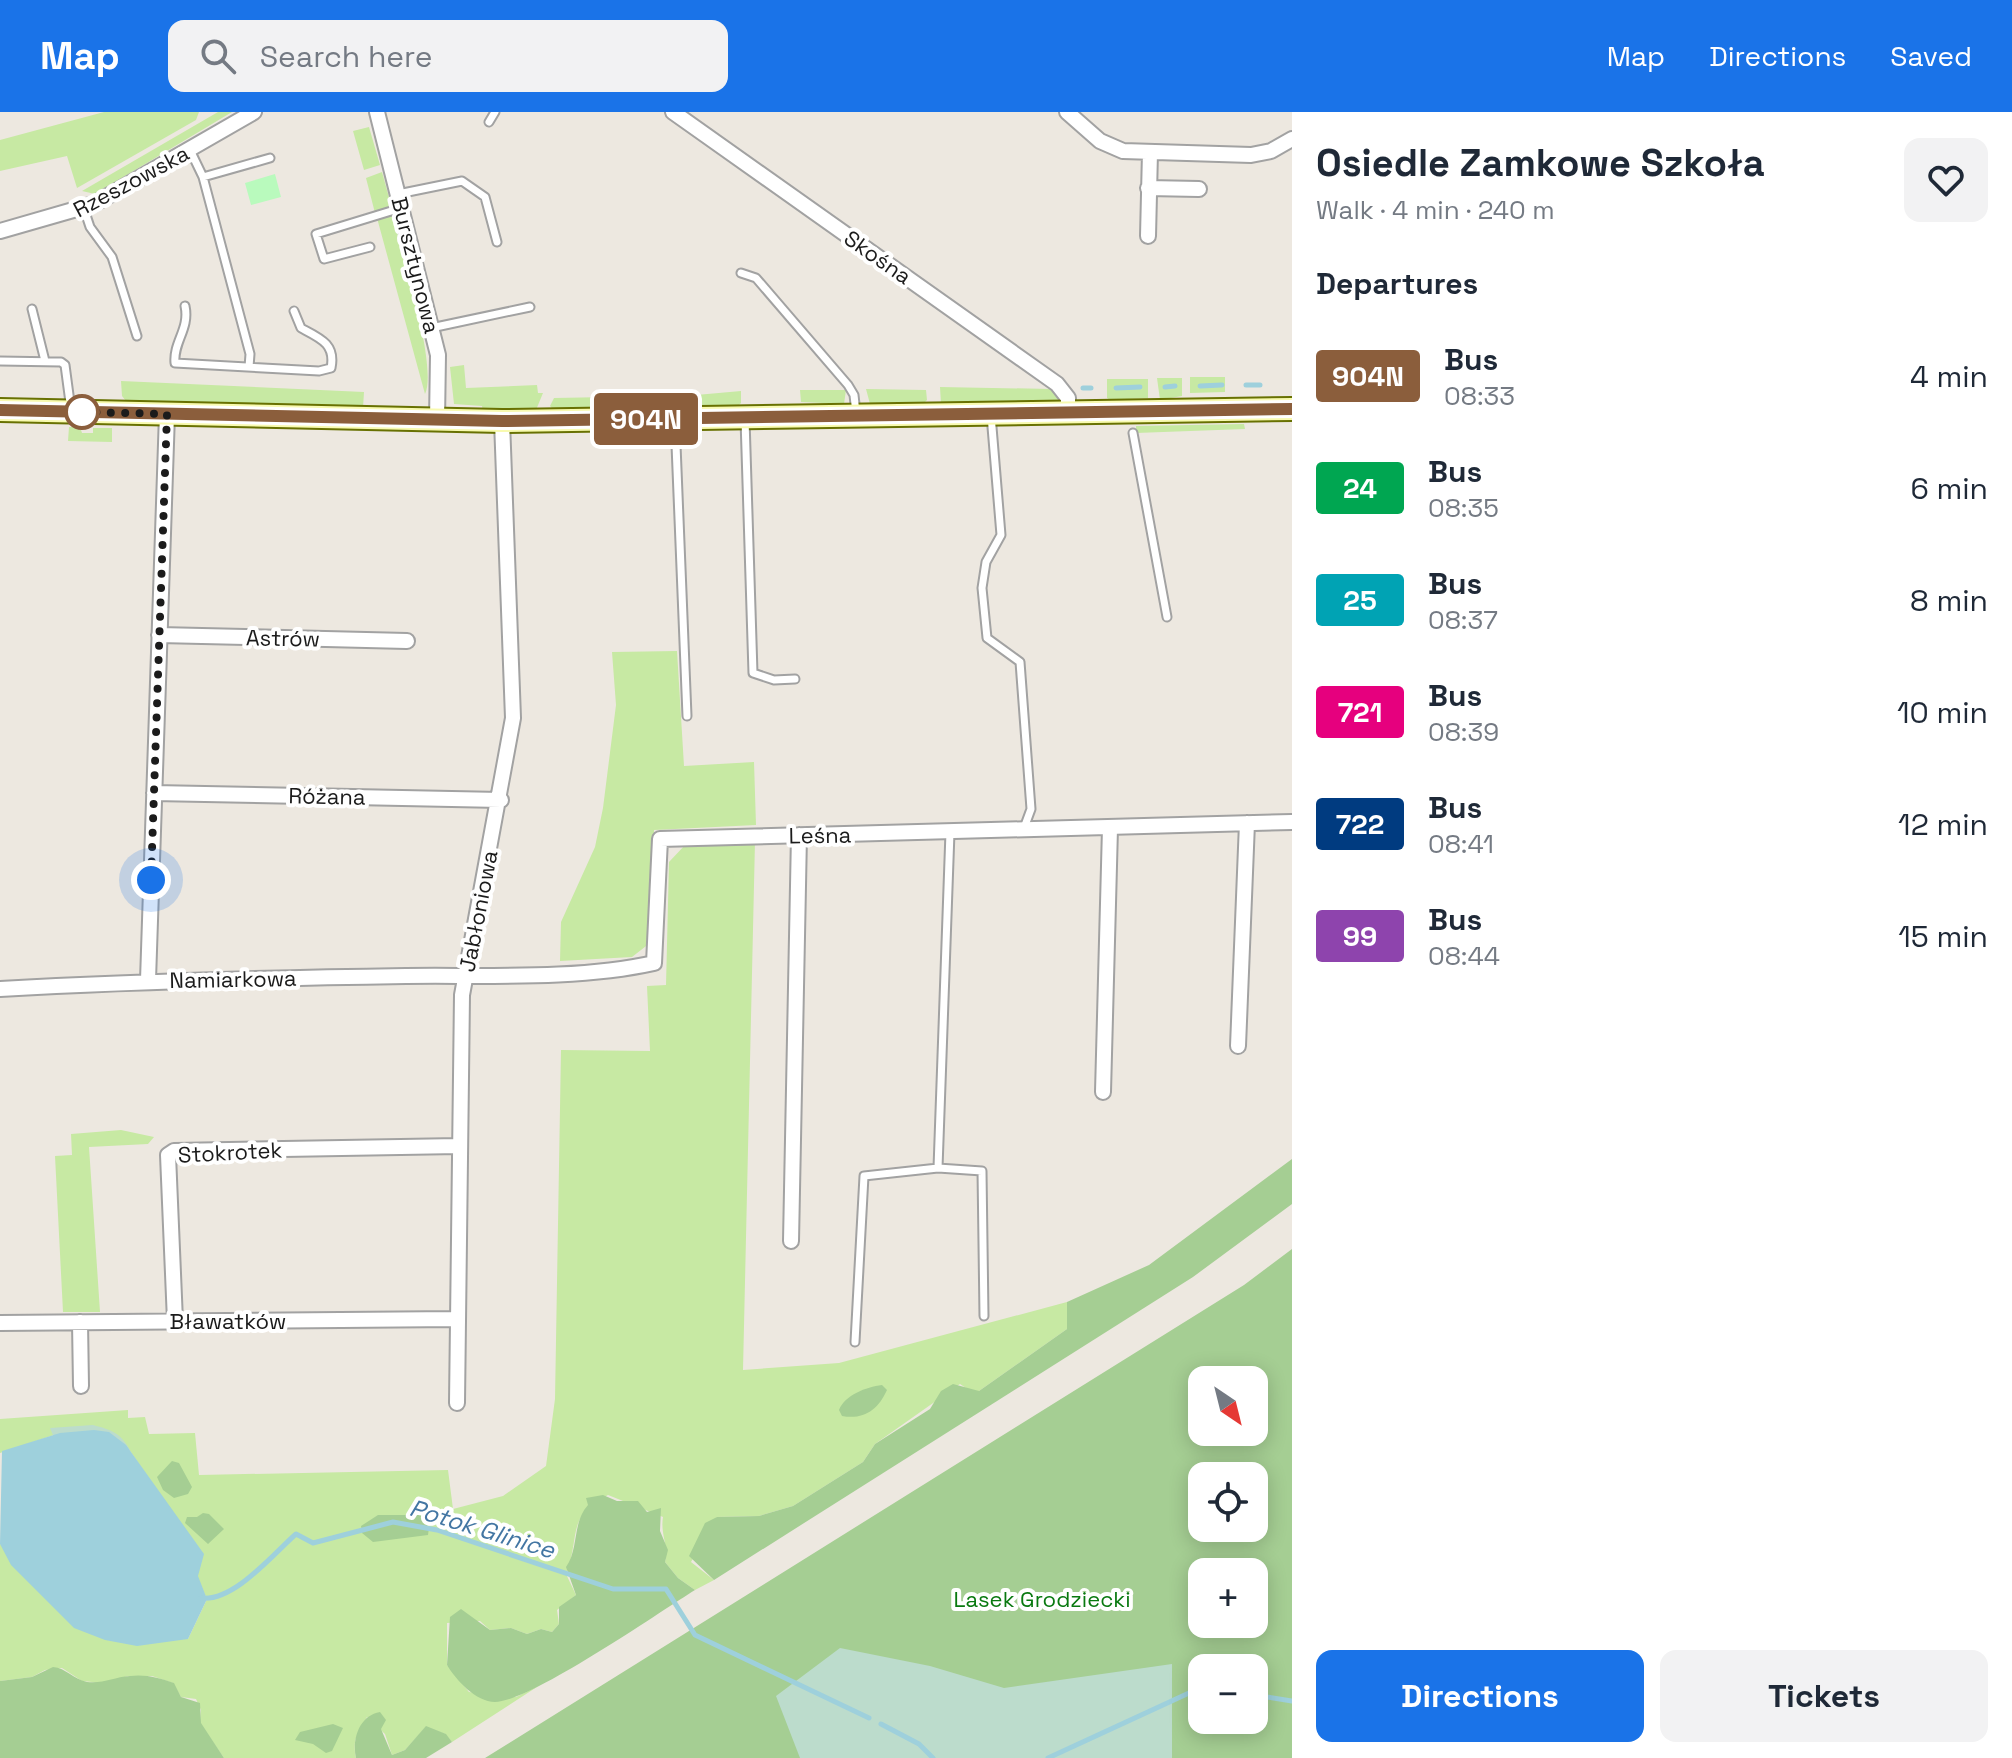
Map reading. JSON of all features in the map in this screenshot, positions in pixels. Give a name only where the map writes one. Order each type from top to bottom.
[{"type":"street","name":"Rzeszowska","points":[[0,231],[84,209],[254,112]]},
{"type":"street","name":"Bursztynowa","points":[[377,112],[438,355],[437,420]]},
{"type":"street","name":"Skośna","points":[[673,112],[1057,384],[1068,398],[1068,412]]},
{"type":"street","points":[[1067,112],[1100,141],[1123,151],[1251,155],[1271,151],[1292,139]]},
{"type":"street","points":[[1148,236],[1150,152]]},
{"type":"street","points":[[1148,188],[1199,189]]},
{"type":"street","points":[[0,410],[502,421],[1292,409]]},
{"type":"street","points":[[148,980],[167,414]]},
{"type":"street","name":"Jabłoniowa","points":[[457,1403],[462,995],[501,800],[513,718],[502,421]]},
{"type":"street","name":"Astrów","points":[[159,635],[407,641]]},
{"type":"street","name":"Różana","points":[[154,793],[501,800]]},
{"type":"street","name":"Leśna","points":[[466,974],[628,969],[654,963],[660,839],[799,835],[840,830],[950,832],[1292,822]]},
{"type":"street","points":[[1238,1046],[1247,823]]},
{"type":"street","points":[[1103,1092],[1110,828]]},
{"type":"street","points":[[791,1241],[799,835]]},
{"type":"street","name":"Namiarkowa","points":[[0,989],[148,980],[466,974]]},
{"type":"street","name":"Stokrotek","points":[[175,1321],[168,1155],[174,1151],[459,1146]]},
{"type":"street","name":"Bławatków","points":[[0,1323],[456,1319]]},
{"type":"street","points":[[80,1322],[81,1386]]},
{"type":"lane","points":[[489,122],[495,112]]},
{"type":"lane","points":[[190,150],[203,177],[250,354],[249,367]]},
{"type":"lane","points":[[203,177],[270,158]]},
{"type":"lane","points":[[370,247],[324,259],[316,234],[462,181],[485,197],[497,242]]},
{"type":"lane","points":[[84,209],[90,227],[112,257],[137,336]]},
{"type":"lane","points":[[741,273],[756,278],[848,385],[854,395],[856,415]]},
{"type":"lane","points":[[185,306],[187,325],[174,353],[175,363],[319,371],[331,368],[331,348],[325,341],[301,328],[294,311]]},
{"type":"lane","points":[[431,328],[530,307]]},
{"type":"lane","points":[[32,309],[45,361]]},
{"type":"lane","points":[[0,361],[45,361],[65,365],[71,412]]},
{"type":"lane","points":[[991,413],[1001,535],[986,562],[982,588],[987,638],[1020,662],[1031,809],[1024,830]]},
{"type":"lane","points":[[745,417],[753,673],[774,680],[795,679]]},
{"type":"lane","points":[[675,418],[687,716]]},
{"type":"lane","points":[[1133,433],[1167,617]]},
{"type":"lane","points":[[938,1168],[950,832]]},
{"type":"lane","points":[[855,1342],[864,1176],[938,1168],[982,1171],[984,1316]]},
{"type":"green space","points":[[104,112],[199,112],[196,120],[77,188],[67,156],[0,171],[0,140]]},
{"type":"green space","points":[[218,112],[232,112],[95,194],[82,191]]},
{"type":"green space","points":[[369,127],[380,165],[364,170],[353,131]]},
{"type":"green space","points":[[382,172],[392,208],[375,213],[366,178]]},
{"type":"green space","points":[[275,174],[281,197],[251,205],[245,183]]},
{"type":"green space","points":[[392,214],[423,335],[428,380],[425,394],[377,218]]},
{"type":"green space","points":[[464,365],[466,388],[537,385],[538,393],[543,393],[536,410],[483,411],[482,406],[454,404],[450,367]]},
{"type":"green space","points":[[1190,377],[1225,377],[1225,392],[1190,393]]},
{"type":"green space","points":[[1043,378],[1059,397],[1058,401],[941,404],[940,387],[1052,389]]},
{"type":"green space","points":[[1157,378],[1182,378],[1182,396],[1160,400]]},
{"type":"green space","points":[[1107,379],[1148,379],[1148,398],[1110,400],[1107,398]]},
{"type":"green space","points":[[121,381],[364,392],[363,408],[126,401],[122,396]]},
{"type":"green space","points":[[866,389],[926,390],[927,400],[923,404],[870,404]]},
{"type":"green space","points":[[800,390],[846,390],[844,404],[801,402]]},
{"type":"green space","points":[[741,391],[741,403],[737,407],[685,407],[685,396]]},
{"type":"green space","points":[[663,396],[662,406],[553,409],[550,406],[554,398]]},
{"type":"green space","points":[[1244,424],[1245,429],[1136,433],[1136,426]]},
{"type":"green space","points":[[69,427],[80,427],[82,433],[93,433],[93,428],[112,428],[112,442],[68,441]]},
{"type":"green space","points":[[677,651],[684,766],[754,762],[756,825],[654,830],[650,943],[632,957],[560,961],[561,922],[595,847],[603,808],[616,705],[612,652]]},
{"type":"green space","points":[[755,841],[743,1370],[839,1363],[1067,1302],[1067,1329],[979,1391],[972,1392],[960,1384],[875,1444],[863,1462],[793,1506],[759,1516],[717,1517],[691,1562],[714,1580],[695,1590],[678,1578],[665,1562],[663,1517],[608,1495],[594,1503],[585,1511],[576,1528],[566,1574],[576,1595],[557,1610],[559,1624],[552,1632],[541,1629],[527,1634],[511,1628],[490,1630],[480,1621],[447,1623],[447,1665],[469,1692],[516,1697],[540,1685],[452,1742],[445,1734],[426,1727],[405,1750],[392,1755],[385,1734],[367,1717],[355,1741],[356,1758],[224,1758],[200,1723],[201,1710],[196,1699],[181,1697],[173,1683],[152,1676],[128,1676],[102,1683],[82,1681],[62,1668],[45,1670],[32,1677],[0,1681],[0,1544],[188,1639],[207,1599],[156,1489],[126,1445],[60,1433],[0,1453],[0,1419],[128,1410],[128,1418],[145,1417],[149,1434],[195,1433],[199,1475],[448,1470],[453,1509],[503,1496],[546,1466],[555,1399],[561,1050],[650,1051],[647,986],[666,985],[669,862],[686,844]]},
{"type":"green space","points":[[121,1130],[154,1137],[148,1144],[89,1147],[100,1312],[63,1312],[55,1156],[72,1155],[71,1134]]},
{"type":"green space","points":[[1292,1159],[1292,1204],[1193,1277],[714,1580],[689,1556],[705,1523],[717,1517],[759,1516],[793,1506],[863,1462],[875,1444],[930,1409],[941,1391],[953,1384],[979,1391],[1067,1329],[1067,1302],[1149,1265]]},
{"type":"green space","name":"Lasek Grodziecki","points":[[1292,1249],[1292,1758],[485,1758],[1244,1285]]},
{"type":"green space","points":[[882,1385],[887,1390],[875,1408],[864,1415],[842,1416],[839,1410],[851,1396]]},
{"type":"green space","points":[[93,1425],[123,1439],[130,1450],[55,1440],[50,1428]]},
{"type":"green space","points":[[172,1461],[179,1463],[192,1487],[188,1494],[174,1498],[163,1490],[157,1477]]},
{"type":"green space","points":[[603,1495],[617,1501],[638,1501],[647,1512],[661,1508],[660,1531],[668,1550],[665,1562],[678,1578],[695,1590],[536,1688],[495,1702],[474,1694],[447,1665],[450,1617],[461,1609],[490,1630],[511,1628],[527,1634],[541,1629],[552,1632],[559,1624],[559,1607],[576,1595],[566,1567],[573,1552],[580,1520],[588,1505],[586,1498]]},
{"type":"green space","points":[[203,1513],[209,1514],[224,1529],[208,1544],[185,1523],[187,1517],[197,1517]]},
{"type":"green space","points":[[378,1515],[421,1515],[429,1528],[428,1535],[373,1542],[362,1533],[361,1526]]},
{"type":"green space","points":[[840,1648],[930,1666],[1004,1688],[1172,1664],[1172,1758],[800,1758],[776,1696]]},
{"type":"green space","points":[[53,1667],[87,1682],[142,1676],[174,1683],[181,1697],[200,1703],[201,1723],[224,1758],[0,1758],[0,1681],[32,1677]]},
{"type":"green space","points":[[380,1712],[386,1720],[381,1729],[392,1755],[405,1750],[426,1726],[446,1734],[452,1742],[426,1758],[356,1758],[358,1730],[366,1718]]},
{"type":"green space","points":[[333,1724],[343,1728],[332,1751],[326,1753],[313,1744],[295,1740],[300,1732]]},
{"type":"water","points":[[109,1432],[126,1445],[204,1554],[198,1576],[207,1599],[188,1639],[137,1646],[105,1640],[74,1628],[11,1565],[0,1544],[2,1451],[60,1433]]},
{"type":"waterway","points":[[1200,386],[1222,385]]},
{"type":"waterway","points":[[1246,385],[1260,385]]},
{"type":"waterway","points":[[1165,387],[1175,386]]},
{"type":"waterway","points":[[1116,388],[1140,387]]},
{"type":"waterway","points":[[1083,388],[1091,388]]},
{"type":"waterway","name":"Potok Glinice","points":[[201,1598],[214,1597],[239,1585],[296,1534],[313,1543],[393,1522],[437,1530],[613,1589],[666,1589],[695,1635],[869,1718]]},
{"type":"waterway","points":[[1048,1758],[1188,1693]]},
{"type":"waterway","points":[[1268,1697],[1292,1701]]},
{"type":"waterway","name":"Potok Glinice","points":[[881,1724],[919,1744],[933,1758]]},
{"type":"bus line","name":"904N","points":[[0,410],[502,421],[1292,409]]},
{"type":"route","points":[[82,412],[167,414],[151,880]]}]
